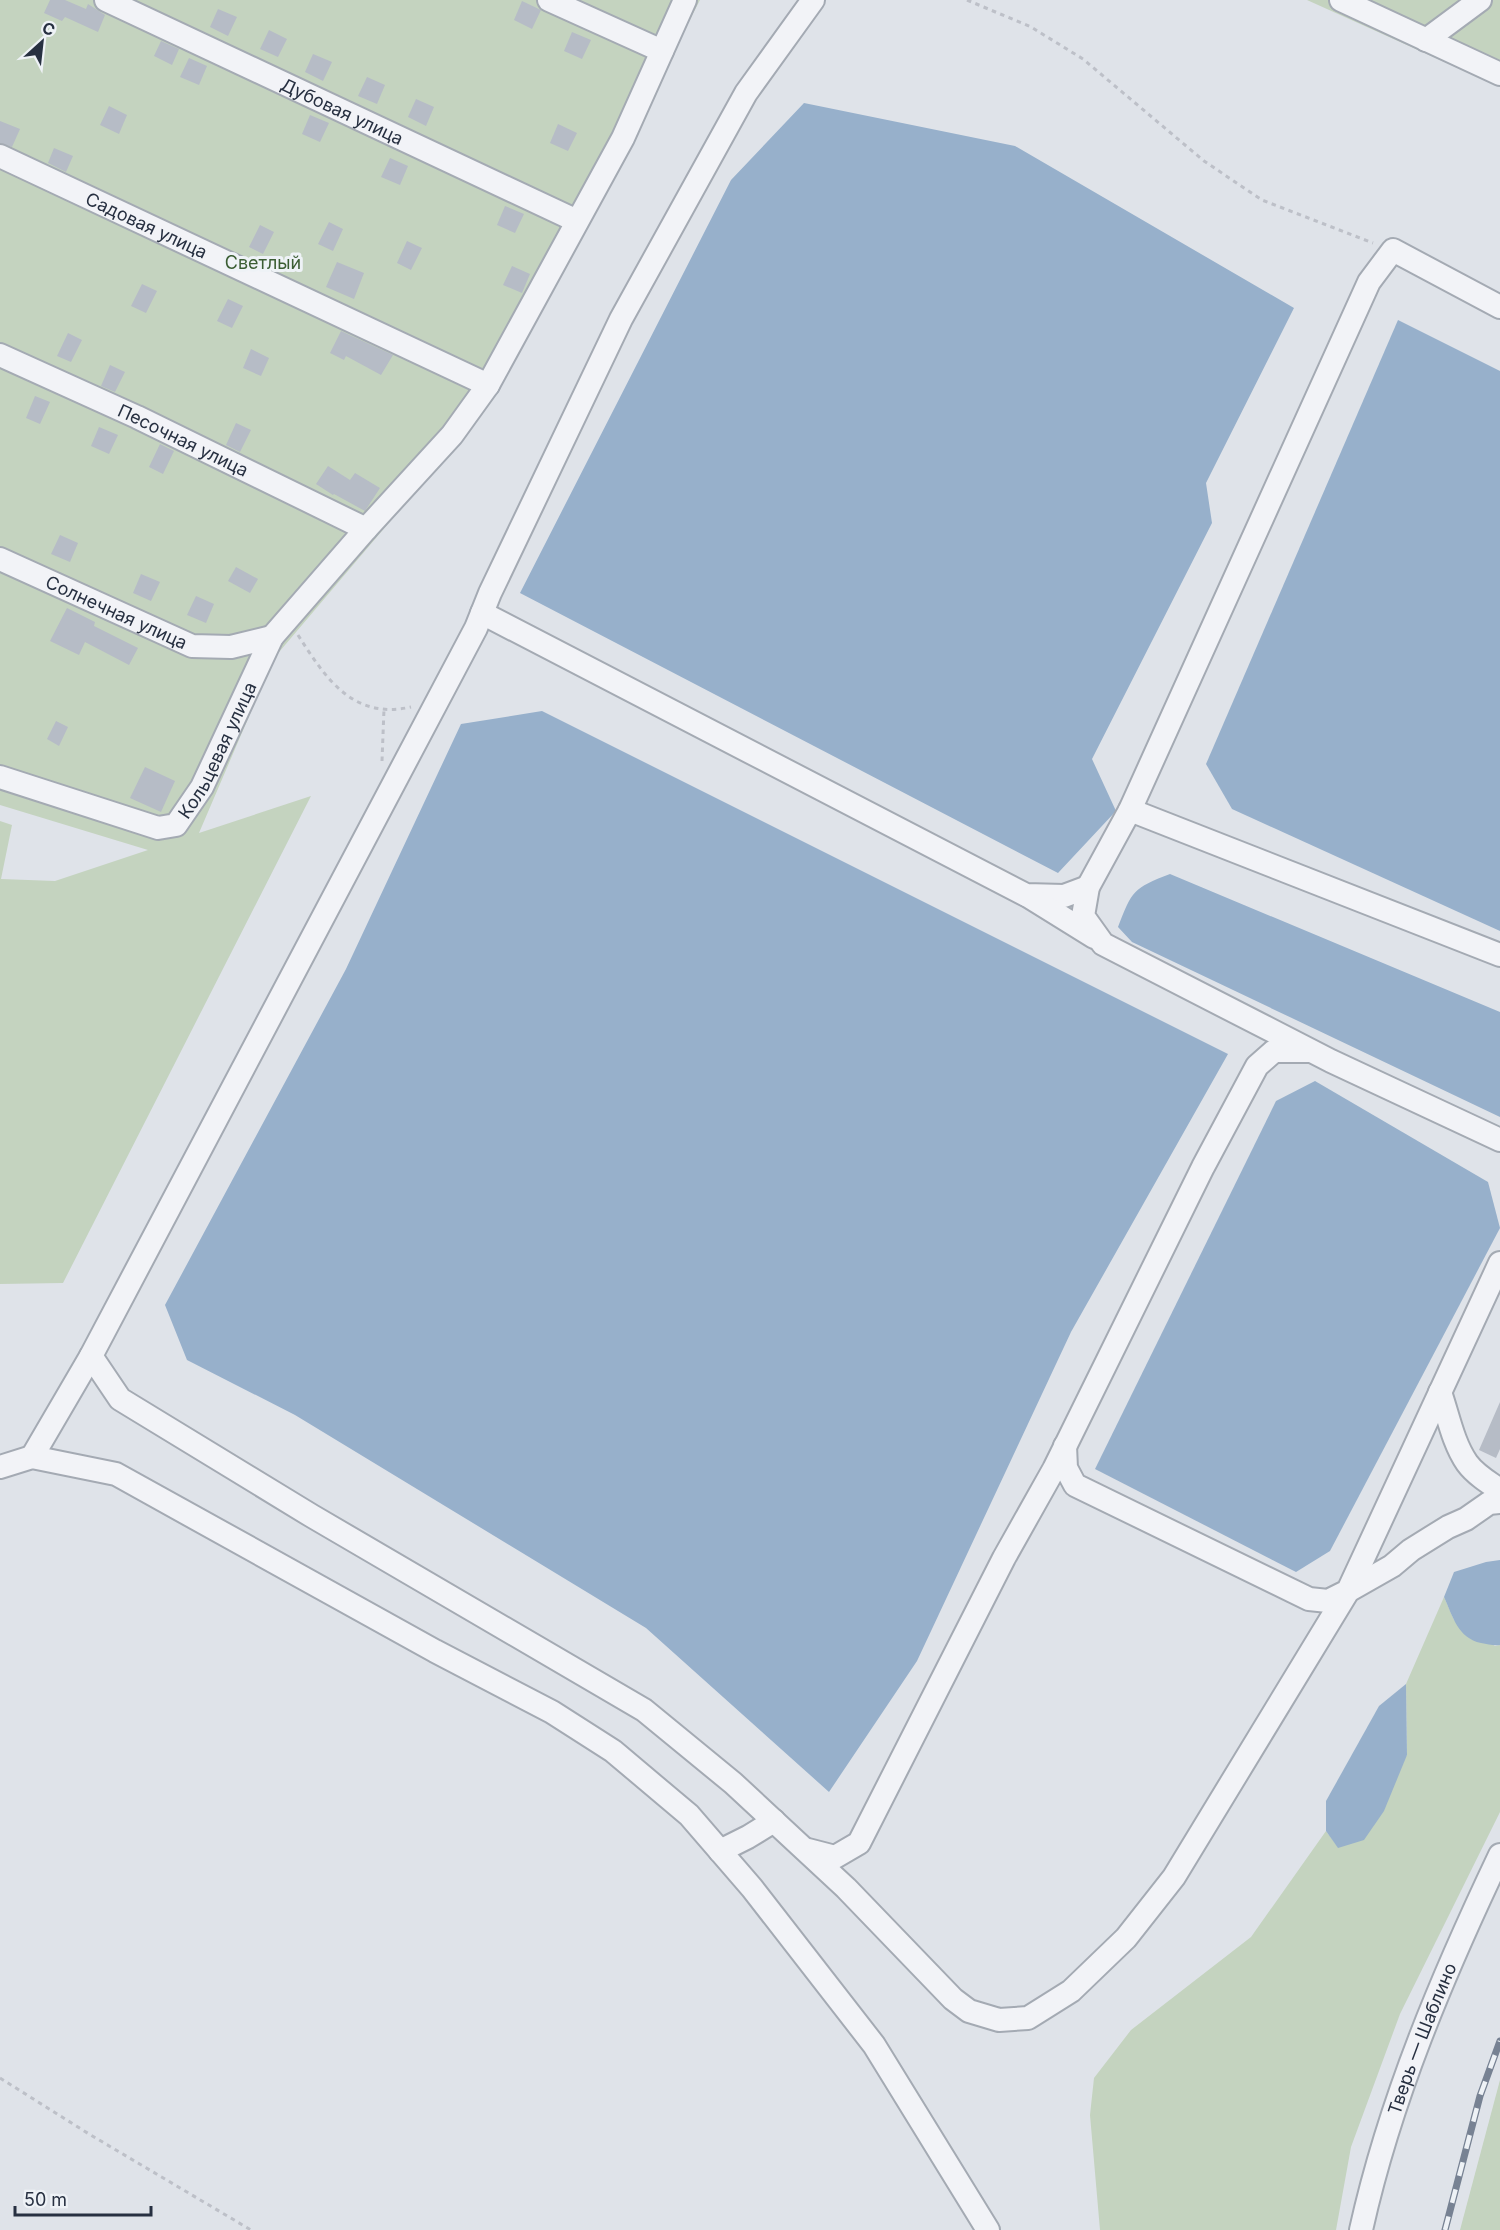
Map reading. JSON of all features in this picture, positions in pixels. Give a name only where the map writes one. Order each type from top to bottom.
[{"type":"street","name":"Дубовая улица","points":[[106,0],[577,221]]},
{"type":"street","points":[[549,0],[662,51]]},
{"type":"street","name":"Кольцевая улица","points":[[0,777],[158,828],[176,825],[202,787],[272,637],[452,435],[488,385],[623,138],[685,0]]},
{"type":"street","points":[[32,1457],[91,1356],[437,702],[482,613],[621,319],[746,93],[813,0]]},
{"type":"street","points":[[1341,0],[1500,74]]},
{"type":"street","points":[[1426,40],[1480,0]]},
{"type":"street","name":"Садовая улица","points":[[0,156],[488,385]]},
{"type":"street","points":[[1103,944],[1083,916],[1088,887],[1130,810],[1369,282],[1393,250],[1500,307]]},
{"type":"street","name":"Песочная улица","points":[[0,355],[136,417],[366,529]]},
{"type":"street","name":"Солнечная улица","points":[[0,559],[192,646],[231,647],[272,637]]},
{"type":"street","points":[[482,613],[1026,895],[1103,944],[1312,1051],[1500,1140]]},
{"type":"street","points":[[1130,810],[1500,956]]},
{"type":"street","points":[[1026,895],[1064,896],[1088,887]]},
{"type":"street","points":[[1244,1015],[1258,1043],[1257,1066]]},
{"type":"street","points":[[803,1848],[835,1857],[859,1843],[1004,1558],[1065,1446],[1203,1167],[1257,1066],[1274,1052],[1312,1051]]},
{"type":"street","points":[[91,1356],[120,1399],[312,1516],[644,1710],[733,1783],[846,1888],[961,2005],[969,2011],[999,2020],[1028,2018],[1071,1990],[1126,1938],[1174,1877],[1348,1591],[1500,1263]]},
{"type":"street","points":[[1440,1392],[1452,1430],[1467,1463],[1500,1490]]},
{"type":"street","points":[[1065,1446],[1066,1468],[1075,1485],[1309,1599],[1328,1601],[1348,1591],[1392,1566],[1411,1550],[1448,1527],[1466,1519],[1489,1503],[1500,1502]]},
{"type":"street","points":[[0,1467],[32,1457],[116,1474],[435,1651],[552,1712],[613,1751],[689,1815],[752,1888],[874,2045],[988,2230]]},
{"type":"street","points":[[1035,1502],[1055,1489],[1075,1485]]},
{"type":"street","points":[[720,1851],[774,1821]]},
{"type":"street","name":"Тверь — Шаблино","points":[[1361,2230],[1377,2166],[1420,2037],[1457,1946],[1500,1855]]},
{"type":"path","points":[[967,0],[1031,27],[1083,59],[1204,161],[1262,201],[1393,250]]},
{"type":"path","points":[[288,619],[321,671],[358,704],[394,711],[437,702]]},
{"type":"path","points":[[0,2078],[251,2230]]},
{"type":"green space","name":"Светлый","points":[[0,0],[700,0],[501,386],[449,452],[274,658],[199,833],[311,796],[63,1283],[0,1284],[0,821],[12,825],[1,879],[55,881],[148,850],[0,805]]},
{"type":"green space","points":[[1307,0],[1500,0],[1500,87]]},
{"type":"green space","points":[[1444,1597],[1454,1620],[1495,1646],[1500,1645],[1500,1812],[1400,2014],[1351,2147],[1336,2230],[1100,2230],[1090,2115],[1094,2078],[1131,2030],[1251,1937],[1326,1831],[1338,1847],[1407,1755],[1406,1684]]},
{"type":"green space","points":[[1500,2080],[1500,2230],[1460,2230]]},
{"type":"water","points":[[804,103],[1015,146],[1294,308],[1206,483],[1212,523],[1092,759],[1116,811],[1058,873],[520,593],[731,180]]},
{"type":"water","points":[[1398,320],[1500,371],[1500,931],[1232,809],[1206,764]]},
{"type":"water","points":[[542,711],[1228,1054],[1071,1332],[917,1661],[829,1792],[646,1628],[295,1415],[187,1360],[165,1305],[346,969],[461,724]]},
{"type":"water","points":[[1170,874],[1500,1012],[1500,1117],[1132,942],[1118,927],[1131,898],[1141,887]]},
{"type":"water","points":[[1315,1081],[1488,1182],[1500,1228],[1330,1551],[1296,1572],[1095,1469],[1276,1101]]},
{"type":"water","points":[[1500,1560],[1500,1645],[1481,1643],[1467,1637],[1457,1626],[1444,1597],[1454,1572]]},
{"type":"water","points":[[1406,1684],[1407,1755],[1384,1811],[1364,1840],[1338,1848],[1326,1831],[1326,1801],[1379,1706]]},
{"type":"building","points":[[50,0],[65,0],[86,9],[88,4],[105,15],[98,32],[65,17],[62,21],[44,13]]},
{"type":"building","points":[[522,1],[541,10],[532,29],[514,20]]},
{"type":"building","points":[[218,9],[237,17],[228,36],[210,27]]},
{"type":"building","points":[[269,30],[287,39],[278,57],[260,49]]},
{"type":"building","points":[[572,32],[591,40],[582,59],[564,51]]},
{"type":"building","points":[[161,41],[179,49],[172,65],[154,56]]},
{"type":"building","points":[[313,54],[332,62],[323,81],[305,72]]},
{"type":"building","points":[[189,58],[207,66],[199,85],[180,77]]},
{"type":"building","points":[[367,77],[385,85],[377,104],[358,96]]},
{"type":"building","points":[[416,99],[434,107],[426,126],[408,117]]},
{"type":"building","points":[[109,106],[127,115],[119,134],[100,125]]},
{"type":"building","points":[[310,115],[329,123],[320,142],[302,134]]},
{"type":"building","points":[[0,121],[20,129],[12,147],[0,143]]},
{"type":"building","points":[[558,124],[577,133],[568,151],[550,143]]},
{"type":"building","points":[[54,148],[73,156],[66,172],[48,163]]},
{"type":"building","points":[[390,158],[408,166],[400,185],[381,177]]},
{"type":"building","points":[[505,206],[524,214],[515,233],[497,225]]},
{"type":"building","points":[[329,222],[343,229],[333,251],[318,244]]},
{"type":"building","points":[[260,225],[274,232],[263,254],[249,247]]},
{"type":"building","points":[[407,241],[422,248],[411,270],[397,263]]},
{"type":"building","points":[[337,262],[364,273],[354,299],[326,287]]},
{"type":"building","points":[[512,266],[530,274],[522,293],[503,285]]},
{"type":"building","points":[[142,284],[157,291],[146,313],[131,306]]},
{"type":"building","points":[[228,299],[243,306],[232,328],[217,321]]},
{"type":"building","points":[[341,331],[393,355],[381,375],[346,356],[344,360],[330,353]]},
{"type":"building","points":[[68,333],[82,340],[71,362],[57,356]]},
{"type":"building","points":[[251,349],[269,358],[261,376],[243,368]]},
{"type":"building","points":[[110,365],[125,372],[115,392],[101,386]]},
{"type":"building","points":[[35,396],[50,402],[40,424],[26,418]]},
{"type":"building","points":[[236,423],[251,430],[240,452],[226,445]]},
{"type":"building","points":[[99,427],[118,435],[109,454],[91,446]]},
{"type":"building","points":[[160,444],[174,451],[163,474],[149,467]]},
{"type":"building","points":[[328,466],[350,480],[355,473],[380,488],[365,511],[316,484]]},
{"type":"building","points":[[60,535],[78,543],[70,562],[51,554]]},
{"type":"building","points":[[236,567],[258,579],[250,593],[228,581]]},
{"type":"building","points":[[141,574],[160,582],[151,601],[133,593]]},
{"type":"building","points":[[196,596],[214,604],[206,623],[187,615]]},
{"type":"building","points":[[67,608],[95,622],[94,626],[138,648],[129,665],[85,642],[79,655],[50,641]]},
{"type":"building","points":[[56,721],[68,727],[59,746],[47,739]]},
{"type":"building","points":[[145,767],[175,781],[161,812],[130,798]]},
{"type":"building","points":[[1500,1402],[1500,1449],[1496,1458],[1479,1450]]},
{"type":"railway","points":[[1445,2230],[1480,2096],[1500,2041]]}]
